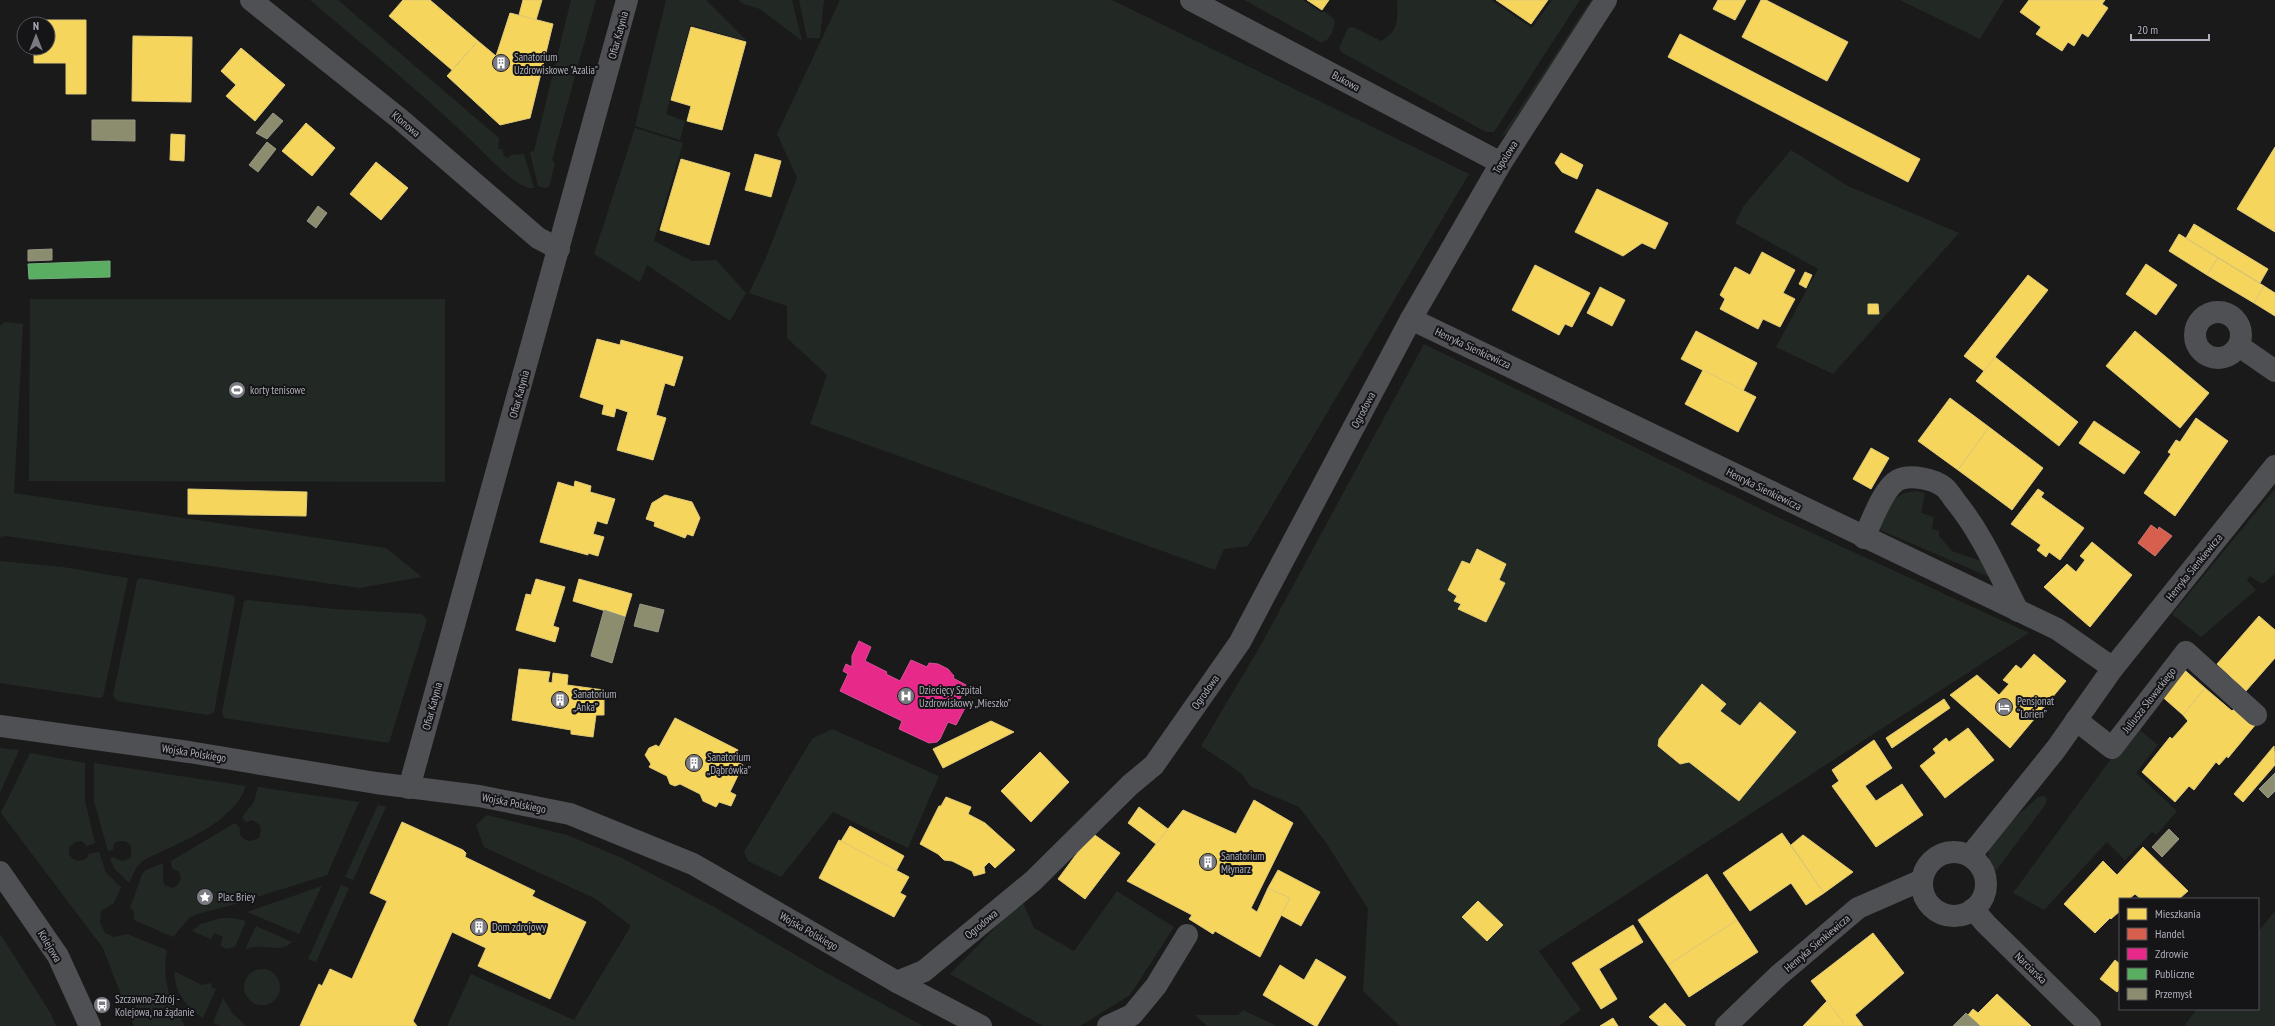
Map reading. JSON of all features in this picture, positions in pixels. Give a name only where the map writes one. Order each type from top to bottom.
[{"type":"street","name":"Klonowa","points":[[251,0],[400,119],[538,238],[559,249]]},
{"type":"street","name":"Ofiar Katynia","points":[[409,788],[628,0]]},
{"type":"street","name":"Topolowa","points":[[1411,319],[1500,163],[1606,0]]},
{"type":"street","name":"Bukowa","points":[[1197,1],[1500,163]]},
{"type":"street","name":"Henryka Sienkiewicza","points":[[1411,319],[1618,417],[1864,538],[2057,629],[2113,668]]},
{"type":"street","name":"Ogrodowa","points":[[897,982],[924,971],[1033,880],[1130,785],[1154,765],[1240,642],[1411,319]]},
{"type":"street","points":[[2239,346],[2275,371]]},
{"type":"street","name":"Henryka Sienkiewicza","points":[[1970,856],[2056,749],[2113,668],[2275,466]]},
{"type":"street","points":[[1864,538],[1886,492],[1898,480],[1913,478],[1927,479],[1944,487],[1964,511],[1990,556],[2018,611]]},
{"type":"street","name":"Juliusza Słowackiego","points":[[2076,720],[2112,748],[2186,652],[2256,715]]},
{"type":"street","name":"Wojska Polskiego","points":[[0,726],[189,752],[409,788],[479,796],[570,814],[693,864],[897,982],[981,1026]]},
{"type":"street","points":[[1958,852],[1970,856],[1979,864],[1984,876],[1986,888],[1981,900],[1973,909],[1962,915],[1950,916],[1938,912],[1928,904],[1923,893],[1922,880],[1926,868],[1939,856],[1945,853],[1958,852]]},
{"type":"street","name":"Kolejowa","points":[[0,872],[58,956],[90,1026]]},
{"type":"street","name":"Henryka Sienkiewicza","points":[[1726,1026],[1779,975],[1858,908],[1922,880]]},
{"type":"street","name":"Narciarska","points":[[1973,909],[1986,924],[2090,1026]]},
{"type":"street","points":[[1108,1026],[1132,1015],[1156,986],[1187,935]]},
{"type":"shaded area","points":[[310,0],[338,0],[499,138],[498,149],[502,149],[504,156],[509,158],[511,155],[524,154],[534,188],[529,188],[523,185],[503,171],[423,96]]},
{"type":"shaded area","points":[[571,0],[596,0],[552,160],[555,163],[549,187],[545,188],[538,186],[530,152],[534,151]]},
{"type":"shaded area","points":[[666,0],[706,0],[747,41],[690,25],[666,114],[685,121],[680,140],[635,126]]},
{"type":"shaded area","points":[[739,0],[792,0],[802,41],[760,9],[741,3]]},
{"type":"shaded area","points":[[799,0],[824,0],[820,38],[807,38]]},
{"type":"shaded area","points":[[840,0],[1112,0],[1469,174],[1248,546],[1224,549],[1215,570],[810,424],[827,375],[787,338],[787,306],[749,293],[767,255],[797,178],[777,134]]},
{"type":"shaded area","points":[[1244,0],[1303,0],[1322,13],[1324,11],[1335,20],[1332,31],[1329,38],[1323,42],[1320,42]]},
{"type":"shaded area","points":[[1397,0],[1491,0],[1532,28],[1552,0],[1580,0],[1494,132],[1486,132],[1341,52],[1339,48],[1348,28],[1353,27],[1381,41],[1387,37],[1394,29],[1396,24]]},
{"type":"shaded area","points":[[1591,0],[1594,2],[1510,131],[1501,137]]},
{"type":"shaded area","points":[[1900,0],[2004,0],[1980,39]]},
{"type":"shaded area","points":[[635,128],[683,143],[654,241],[692,261],[716,260],[746,293],[730,321],[647,265],[640,282],[594,254]]},
{"type":"shaded area","points":[[1791,150],[1848,186],[1959,233],[1833,374],[1776,347],[1818,269],[1735,223],[1743,207]]},
{"type":"shaded area","name":"korty tenisowe","points":[[30,299],[445,299],[445,482],[29,481]]},
{"type":"shaded area","points":[[5,322],[23,324],[14,493],[386,548],[422,577],[359,588],[6,536],[0,537],[0,326]]},
{"type":"shaded area","points":[[1424,344],[1771,514],[2029,633],[1539,951],[1581,1010],[1559,1026],[1400,1026],[1363,991],[1368,909],[1327,844],[1299,807],[1250,786],[1241,773],[1201,746],[1262,643]]},
{"type":"shaded area","points":[[2275,489],[2275,574],[2262,584],[2250,576],[2247,580],[2256,590],[2201,637],[2172,614]]},
{"type":"shaded area","points":[[1917,491],[1925,493],[1921,513],[1934,517],[1932,529],[1939,531],[1939,536],[1952,551],[1981,561],[1994,579],[1880,530],[1892,503],[1896,498],[1908,492]]},
{"type":"shaded area","points":[[0,561],[63,567],[128,578],[103,697],[100,698],[0,683]]},
{"type":"shaded area","points":[[140,578],[232,595],[235,599],[214,712],[208,715],[117,701],[113,695],[137,581]]},
{"type":"shaded area","points":[[248,600],[334,609],[422,614],[427,620],[389,743],[224,718],[222,712],[244,601]]},
{"type":"shaded area","points":[[2135,726],[2158,745],[2136,773],[2177,811],[2156,835],[2152,832],[2125,860],[2107,842],[2044,910],[2013,893]]},
{"type":"shaded area","points":[[832,729],[939,776],[908,848],[833,812],[781,877],[748,861],[744,852],[812,739]]},
{"type":"shaded area","points":[[0,748],[19,750],[0,793]]},
{"type":"shaded area","points":[[30,753],[85,763],[85,801],[95,843],[87,846],[82,841],[75,842],[69,847],[69,854],[73,859],[80,861],[87,858],[89,854],[99,852],[106,873],[121,887],[114,903],[101,911],[100,922],[105,933],[114,937],[127,934],[167,950],[165,971],[168,990],[185,1026],[134,1026],[130,1015],[133,1013],[136,1006],[131,999],[123,1000],[103,948],[1,813]]},
{"type":"shaded area","points":[[94,763],[246,786],[239,799],[217,822],[188,839],[144,860],[137,866],[129,883],[114,868],[110,858],[114,857],[122,861],[129,859],[131,857],[131,846],[125,842],[116,842],[113,850],[108,851],[94,801]]},
{"type":"shaded area","points":[[258,787],[359,802],[327,875],[229,906],[197,914],[189,918],[173,937],[134,920],[134,911],[130,908],[142,874],[146,870],[163,863],[163,882],[166,886],[172,888],[178,885],[181,878],[179,872],[172,868],[171,861],[235,823],[240,828],[240,835],[245,840],[250,841],[259,838],[261,830],[260,825],[252,820],[246,822],[242,817],[254,802]]},
{"type":"shaded area","points":[[2044,796],[2047,799],[2045,805],[1995,872],[1992,871],[1988,854],[1994,837],[2038,797]]},
{"type":"shaded area","points":[[378,805],[386,807],[353,880],[345,877]]},
{"type":"shaded area","points":[[487,815],[567,835],[622,858],[714,907],[823,971],[923,1026],[447,1026],[471,974],[574,1020],[631,926],[596,899],[484,847],[476,825]]},
{"type":"shaded area","points":[[341,885],[349,888],[316,962],[308,959]]},
{"type":"shaded area","points":[[322,886],[299,934],[247,912]]},
{"type":"shaded area","points":[[1117,891],[1174,927],[1130,995],[1080,1026],[1043,1026],[950,974],[1022,900],[1034,928],[1074,951]]},
{"type":"shaded area","points":[[2275,911],[2275,1026],[2184,1026],[2196,1010],[2259,1010],[2259,931]]},
{"type":"shaded area","points":[[221,918],[233,918],[246,921],[235,947],[226,949],[220,945],[223,937],[214,933],[211,939],[192,931],[201,924]]},
{"type":"shaded area","points":[[256,926],[292,942],[287,946],[275,948],[257,947],[245,950]]},
{"type":"shaded area","points":[[0,934],[51,1014],[56,1026],[0,1026]]},
{"type":"shaded area","points":[[266,969],[275,974],[279,980],[279,994],[275,1000],[266,1005],[258,1005],[249,1000],[245,994],[244,983],[249,974],[255,970]]},
{"type":"shaded area","points":[[174,971],[202,985],[211,983],[212,988],[216,989],[203,1018],[191,1009],[182,998],[177,986]]},
{"type":"shaded area","points":[[223,998],[232,1013],[246,1026],[221,1026],[213,1023]]},
{"type":"shaded area","points":[[1243,1010],[1277,1026],[1207,1026],[1195,1015],[1238,1015]]},
{"type":"building: Mieszkania","points":[[403,0],[430,0],[478,41],[452,70],[389,16]]},
{"type":"building: Mieszkania","points":[[523,0],[542,0],[536,20],[519,15]]},
{"type":"building: Mieszkania","points":[[1307,0],[1329,0],[1322,10]]},
{"type":"building: Mieszkania","points":[[1496,0],[1548,0],[1531,24]]},
{"type":"building: Mieszkania","points":[[1718,0],[1746,0],[1735,20],[1713,9]]},
{"type":"building: Mieszkania","points":[[1761,0],[1766,0],[1848,42],[1827,81],[1742,37]]},
{"type":"building: Mieszkania","points":[[2029,0],[2105,0],[2102,4],[2108,8],[2088,37],[2082,33],[2074,46],[2068,42],[2062,51],[2036,34],[2041,27],[2020,12]]},
{"type":"building: Mieszkania","name":"Sanatorium Uzdrowiskowe \"Azalia\"","points":[[510,13],[553,24],[530,118],[500,125],[447,76],[478,41],[496,56]]},
{"type":"building: Mieszkania","points":[[56,20],[86,20],[86,94],[66,94],[66,63],[34,63],[34,56],[56,56]]},
{"type":"building: Mieszkania","points":[[691,27],[746,42],[722,130],[687,121],[691,106],[671,100]]},
{"type":"building: Mieszkania","points":[[1680,34],[1920,159],[1908,182],[1668,57]]},
{"type":"building: Mieszkania","points":[[133,36],[192,37],[191,102],[132,101]]},
{"type":"building: Mieszkania","points":[[241,48],[285,85],[255,121],[226,96],[236,85],[221,71]]},
{"type":"building: Mieszkania","points":[[306,123],[335,148],[312,176],[282,151]]},
{"type":"building: Mieszkania","points":[[171,134],[185,135],[184,161],[170,160]]},
{"type":"building: Mieszkania","points":[[2275,147],[2275,232],[2237,209]]},
{"type":"building: Mieszkania","points":[[1561,153],[1583,165],[1577,179],[1562,172],[1555,163]]},
{"type":"building: Mieszkania","points":[[755,154],[781,161],[771,197],[745,190]]},
{"type":"building: Mieszkania","points":[[681,159],[730,173],[709,245],[660,230]]},
{"type":"building: Mieszkania","points":[[376,162],[408,188],[381,220],[350,194]]},
{"type":"building: Mieszkania","points":[[1597,189],[1668,223],[1655,249],[1642,243],[1623,256],[1575,232]]},
{"type":"building: Mieszkania","points":[[2194,224],[2268,269],[2260,283],[2186,238]]},
{"type":"building: Mieszkania","points":[[2179,234],[2218,258],[2207,275],[2169,251]]},
{"type":"building: Mieszkania","points":[[1762,252],[1795,270],[1783,293],[1795,299],[1780,327],[1763,319],[1758,329],[1720,309],[1725,299],[1720,295],[1735,267],[1750,275]]},
{"type":"building: Mieszkania","points":[[2218,258],[2264,286],[2254,303],[2207,275]]},
{"type":"building: Mieszkania","points":[[2146,264],[2177,285],[2156,315],[2126,294]]},
{"type":"building: Mieszkania","points":[[1535,265],[1590,293],[1572,327],[1565,324],[1559,335],[1512,310]]},
{"type":"building: Mieszkania","points":[[1805,272],[1812,275],[1806,288],[1799,284]]},
{"type":"building: Mieszkania","points":[[2028,275],[2048,290],[1984,371],[1964,356]]},
{"type":"building: Mieszkania","points":[[2264,286],[2275,293],[2275,316],[2254,303]]},
{"type":"building: Mieszkania","points":[[1600,287],[1625,300],[1612,326],[1587,313]]},
{"type":"building: Mieszkania","points":[[1868,304],[1878,304],[1879,314],[1868,314]]},
{"type":"building: Mieszkania","points":[[1696,331],[1757,363],[1743,391],[1681,359]]},
{"type":"building: Mieszkania","points":[[2135,331],[2209,393],[2180,428],[2106,366]]},
{"type":"building: Mieszkania","points":[[597,339],[620,345],[621,340],[683,357],[674,386],[665,383],[656,415],[666,418],[653,460],[617,450],[628,412],[616,408],[614,417],[602,414],[604,405],[580,397]]},
{"type":"building: Mieszkania","points":[[1995,357],[2078,422],[2059,446],[1976,381]]},
{"type":"building: Mieszkania","points":[[1703,370],[1756,397],[1738,432],[1685,404]]},
{"type":"building: Mieszkania","points":[[1950,398],[1989,427],[1958,470],[1918,441]]},
{"type":"building: Mieszkania","points":[[2196,418],[2228,441],[2175,516],[2144,493],[2171,454],[2168,452],[2176,440],[2180,442]]},
{"type":"building: Mieszkania","points":[[2094,421],[2140,452],[2124,474],[2079,443]]},
{"type":"building: Mieszkania","points":[[1989,427],[2043,468],[2012,510],[1958,470]]},
{"type":"building: Mieszkania","points":[[1871,448],[1889,458],[1871,489],[1853,479]]},
{"type":"building: Mieszkania","points":[[575,481],[591,486],[590,492],[615,499],[607,524],[597,521],[593,534],[604,537],[598,556],[588,553],[588,555],[540,542],[558,482],[574,487]]},
{"type":"building: Mieszkania","points":[[188,489],[307,492],[306,516],[188,514]]},
{"type":"building: Mieszkania","points":[[2038,489],[2044,493],[2041,497],[2084,528],[2060,560],[2049,552],[2046,557],[2037,550],[2041,545],[2011,524]]},
{"type":"building: Mieszkania","points":[[665,495],[692,502],[700,518],[693,536],[687,534],[685,538],[654,526],[655,522],[646,519],[652,503]]},
{"type":"building: Mieszkania","points":[[2092,542],[2132,575],[2090,627],[2044,587],[2067,564],[2076,572],[2085,560],[2080,556]]},
{"type":"building: Mieszkania","points":[[1477,549],[1506,564],[1499,580],[1505,583],[1486,622],[1458,609],[1461,604],[1454,601],[1457,596],[1448,590],[1462,561],[1470,564]]},
{"type":"building: Mieszkania","points":[[536,579],[565,587],[553,626],[559,628],[555,642],[516,630],[526,594],[531,595]]},
{"type":"building: Mieszkania","points":[[579,579],[632,594],[625,617],[573,601]]},
{"type":"building: Mieszkania","points":[[2259,616],[2275,630],[2275,658],[2246,691],[2217,664]]},
{"type":"building: Mieszkania","name":"Pensjonat “Lorien”","points":[[2034,654],[2066,681],[2010,748],[1950,695],[1977,675],[1999,695],[2009,684],[2003,680],[2016,665],[2021,669]]},
{"type":"building: Mieszkania","points":[[2180,666],[2205,688],[2183,715],[2158,693]]},
{"type":"building: Mieszkania","name":"Sanatorium „Anka”","points":[[519,669],[550,672],[548,682],[552,683],[553,673],[568,675],[567,685],[604,690],[604,715],[596,715],[593,737],[571,734],[571,730],[512,720]]},
{"type":"building: Mieszkania","points":[[1702,684],[1726,704],[1720,711],[1740,726],[1760,702],[1796,732],[1739,801],[1689,762],[1680,764],[1658,746],[1659,739]]},
{"type":"building: Mieszkania","points":[[2205,688],[2232,711],[2236,707],[2256,724],[2228,758],[2227,756],[2219,765],[2216,762],[2194,790],[2189,786],[2175,802],[2142,772],[2170,737],[2172,739],[2188,721],[2183,715]]},
{"type":"building: Mieszkania","points":[[1944,699],[1950,708],[1892,748],[1886,738]]},
{"type":"building: Mieszkania","name":"Sanatorium „Dąbrówka”","points":[[675,718],[738,750],[733,760],[743,765],[730,792],[736,795],[731,806],[719,802],[716,807],[703,801],[700,794],[680,784],[675,786],[670,784],[667,776],[649,767],[651,764],[645,755],[649,748],[656,745],[659,747]]},
{"type":"building: Mieszkania","points":[[991,721],[1014,732],[943,768],[933,749]]},
{"type":"building: Mieszkania","points":[[1968,728],[1994,760],[1945,798],[1920,766],[1936,753],[1933,749],[1946,738],[1949,742]]},
{"type":"building: Mieszkania","points":[[1874,740],[1892,768],[1865,786],[1876,801],[1902,784],[1923,815],[1876,847],[1832,786],[1839,781],[1832,770]]},
{"type":"building: Mieszkania","points":[[2274,746],[2275,765],[2243,802],[2234,794]]},
{"type":"building: Mieszkania","points":[[1040,752],[1069,782],[1031,822],[1001,791]]},
{"type":"building: Mieszkania","points":[[946,797],[971,807],[968,814],[985,823],[1015,850],[995,868],[989,862],[984,867],[985,873],[974,876],[972,871],[952,861],[944,860],[938,854],[920,844],[939,806],[941,806]]},
{"type":"building: Mieszkania","name":"Sanatorium Młynarz","points":[[1254,800],[1293,823],[1251,908],[1257,912],[1268,888],[1290,898],[1260,957],[1215,931],[1213,934],[1189,919],[1192,915],[1127,881],[1183,810],[1236,834]]},
{"type":"building: Mieszkania","points":[[1139,807],[1168,829],[1156,844],[1128,823]]},
{"type":"building: Mieszkania","name":"Dom zdrojowy","points":[[402,822],[463,850],[466,853],[465,857],[535,891],[532,896],[586,922],[550,999],[478,966],[486,948],[452,932],[413,1021],[417,1026],[300,1026],[319,984],[322,986],[330,969],[352,979],[387,901],[370,893]]},
{"type":"building: Mieszkania","points":[[850,826],[904,856],[896,871],[841,841]]},
{"type":"building: Mieszkania","points":[[1092,833],[1120,853],[1085,899],[1058,879]]},
{"type":"building: Mieszkania","points":[[1782,833],[1824,893],[1806,905],[1791,883],[1750,911],[1723,873]]},
{"type":"building: Mieszkania","points":[[1803,835],[1853,872],[1824,893],[1791,845]]},
{"type":"building: Mieszkania","points":[[839,840],[909,877],[900,893],[906,896],[894,917],[819,878]]},
{"type":"building: Mieszkania","points":[[2143,847],[2188,891],[2180,898],[2140,898],[2135,894],[2130,898],[2119,898],[2119,912],[2111,919],[2110,918],[2095,933],[2064,904],[2103,861],[2117,875]]},
{"type":"building: Mieszkania","points":[[1278,870],[1320,892],[1301,926],[1281,915],[1290,898],[1268,888]]},
{"type":"building: Mieszkania","points":[[1707,874],[1737,920],[1668,965],[1638,920]]},
{"type":"building: Mieszkania","points":[[1478,901],[1503,925],[1487,941],[1462,917]]},
{"type":"building: Mieszkania","points":[[1737,920],[1758,952],[1689,997],[1668,965]]},
{"type":"building: Mieszkania","points":[[1633,925],[1643,942],[1599,969],[1617,999],[1601,1009],[1572,963]]},
{"type":"building: Mieszkania","points":[[1873,933],[1904,973],[1855,1015],[1863,1026],[1841,1026],[1844,1023],[1811,981]]},
{"type":"building: Mieszkania","points":[[1316,959],[1346,977],[1317,1026],[1315,1026],[1263,995],[1280,965],[1304,980]]},
{"type":"building: Mieszkania","points":[[2115,960],[2119,963],[2119,989],[2117,992],[2100,979]]},
{"type":"building: Mieszkania","points":[[1997,994],[2031,1026],[1980,1026],[1968,1015],[1973,1009],[1978,1013]]},
{"type":"building: Mieszkania","points":[[1827,1001],[1844,1023],[1841,1026],[1803,1026]]},
{"type":"building: Mieszkania","points":[[1665,1003],[1686,1026],[1659,1026],[1649,1017]]},
{"type":"building: Mieszkania","points":[[1613,1018],[1618,1026],[1600,1026]]},
{"type":"building: Handel","points":[[2151,525],[2158,530],[2159,527],[2172,536],[2155,556],[2138,543]]},
{"type":"building: Zdrowie","name":"Dziecięcy Szpital Uzdrowiskowy „Mieszko”","points":[[859,641],[871,647],[865,661],[887,672],[886,674],[900,681],[911,660],[927,667],[929,663],[938,664],[948,669],[954,676],[953,678],[966,685],[959,701],[964,704],[965,708],[956,725],[948,722],[940,739],[937,742],[929,743],[899,729],[902,721],[840,691],[848,674],[843,671],[846,664],[852,667],[852,656]]},
{"type":"building: Publiczne","points":[[110,261],[110,277],[29,279],[28,264]]},
{"type":"building: Przemysł","points":[[273,113],[283,121],[267,139],[256,133]]},
{"type":"building: Przemysł","points":[[92,120],[135,120],[135,141],[92,140]]},
{"type":"building: Przemysł","points":[[267,142],[276,149],[258,172],[249,165]]},
{"type":"building: Przemysł","points":[[318,206],[327,213],[316,228],[307,221]]},
{"type":"building: Przemysł","points":[[52,249],[52,260],[28,261],[28,250]]},
{"type":"building: Przemysł","points":[[640,604],[664,610],[658,632],[634,626]]},
{"type":"building: Przemysł","points":[[604,610],[625,617],[612,663],[591,656]]},
{"type":"building: Przemysł","points":[[2275,773],[2275,791],[2268,798],[2259,789]]},
{"type":"building: Przemysł","points":[[2169,829],[2179,839],[2162,857],[2152,847]]},
{"type":"building: Przemysł","points":[[1966,1013],[1968,1015],[1980,1026],[1953,1026]]},
{"type":"place","name":"Sanatorium Uzdrowiskowe \"Azalia\"","points":[[501,63]]},
{"type":"place","name":"korty tenisowe","points":[[237,390]]},
{"type":"place","name":"Dziecięcy Szpital Uzdrowiskowy „Mieszko”","points":[[906,696]]},
{"type":"place","name":"Sanatorium „Anka”","points":[[560,700]]},
{"type":"place","name":"Pensjonat “Lorien”","points":[[2004,707]]},
{"type":"place","name":"Sanatorium „Dąbrówka”","points":[[694,763]]},
{"type":"place","name":"Sanatorium Młynarz","points":[[1208,862]]},
{"type":"place","name":"Plac Briey","points":[[205,897]]},
{"type":"place","name":"Dom zdrojowy","points":[[479,927]]},
{"type":"place","name":"Szczawno-Zdrój - Kolejowa, na żądanie","points":[[102,1005]]}]
